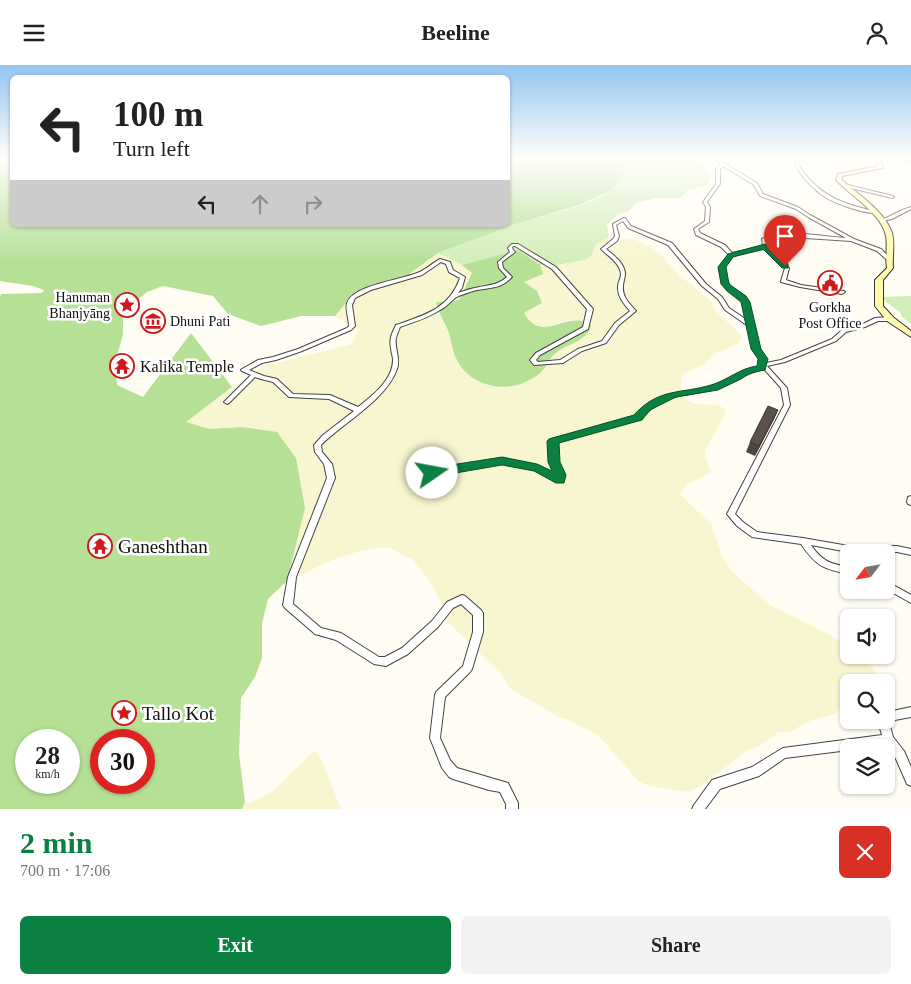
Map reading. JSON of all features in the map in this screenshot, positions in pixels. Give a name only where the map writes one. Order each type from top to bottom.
[{"type":"street","points":[[711,194],[705,202],[708,207],[707,222],[696,229],[698,234],[722,246],[730,255]]},
{"type":"street","points":[[760,194],[797,208],[852,240],[879,250],[888,258]]},
{"type":"street","points":[[825,194],[872,212]]},
{"type":"street","points":[[855,194],[882,220],[888,232],[890,268],[879,280],[879,307],[890,319],[911,335]]},
{"type":"street","points":[[879,194],[892,197]]},
{"type":"street","points":[[882,220],[890,219],[902,211],[911,208]]},
{"type":"street","points":[[454,296],[477,289],[492,288],[504,283],[510,277],[501,268],[500,262],[513,253],[510,247],[512,245],[516,245],[554,268],[590,309],[586,328],[538,354],[533,359],[536,364],[560,362],[580,349],[604,342],[617,324],[633,311],[621,297],[618,285],[623,274],[618,262],[603,249],[615,240],[617,236],[614,225],[624,219],[630,227],[670,244],[704,285],[720,298],[727,309],[750,325]]},
{"type":"street","points":[[842,292],[800,286],[783,281],[787,268],[765,247],[764,237],[809,236],[852,240]]},
{"type":"street","points":[[765,247],[730,255],[722,267],[725,284],[744,298],[756,349],[763,359],[763,365],[784,388],[786,405],[730,513],[740,524],[755,535],[843,548],[897,549],[911,552]]},
{"type":"street","points":[[358,410],[330,397],[291,396],[276,380],[254,375],[244,370],[260,361],[274,359],[300,350],[349,329],[352,326],[350,303],[353,296],[362,291],[418,275],[427,271],[440,259],[448,263],[451,271],[463,277],[460,289],[441,309],[398,326],[393,339],[397,361],[391,376],[358,410],[328,433],[317,445],[319,452],[328,464],[330,478],[292,577],[288,605],[318,631],[338,636],[377,661],[386,662],[398,656],[436,624],[450,605],[462,599],[478,613],[478,632],[468,669],[440,695],[436,738],[446,765],[453,773],[489,785],[504,787],[513,807]]},
{"type":"street","points":[[432,473],[502,461],[537,468],[560,480],[560,475],[554,462],[553,441],[638,418],[646,408],[673,394],[714,387],[738,377],[747,370],[762,368],[763,365],[783,361],[834,339],[844,331],[863,326],[877,319],[890,319]]},
{"type":"street","points":[[227,402],[254,375]]},
{"type":"street","points":[[803,541],[816,561],[840,569]]},
{"type":"street","points":[[895,590],[911,599]]},
{"type":"street","points":[[889,739],[884,725],[892,716],[911,711]]},
{"type":"street","points":[[698,809],[716,784],[755,772],[783,753],[840,746]]},
{"type":"street","points":[[895,748],[911,780]]},
{"type":"shaded area","points":[[609,238],[632,239],[649,245],[678,274],[711,301],[716,311],[742,336],[738,343],[717,352],[704,364],[683,374],[681,389],[685,399],[694,404],[718,405],[727,410],[705,451],[711,472],[686,485],[680,494],[712,525],[722,556],[733,573],[772,606],[831,635],[840,642],[840,664],[868,664],[875,670],[875,674],[840,674],[840,709],[834,714],[812,720],[789,732],[779,732],[760,746],[748,750],[701,786],[689,792],[649,786],[638,781],[599,736],[559,717],[509,688],[501,674],[448,622],[434,588],[413,560],[388,547],[364,550],[337,558],[287,581],[305,508],[300,490],[242,427],[209,429],[185,422],[263,366],[352,344],[357,330],[335,316],[356,291],[402,279],[438,253],[462,265],[472,273],[459,300],[436,302],[447,327],[456,359],[484,383],[501,388],[510,387],[532,378],[544,370],[555,353],[566,346],[585,321],[570,320],[543,328],[530,323],[524,313],[540,305],[537,291],[524,282],[525,280],[542,275],[540,265],[557,265],[584,260],[591,255],[596,244]]},
{"type":"shaded area","points":[[314,751],[319,754],[341,809],[242,809],[245,802],[250,803],[272,792]]},
{"type":"green space","points":[[0,194],[10,194],[10,227],[507,227],[438,253],[402,279],[356,291],[335,316],[301,316],[261,326],[228,314],[213,296],[163,286],[147,292],[123,313],[123,334],[115,363],[117,385],[143,397],[191,333],[232,387],[186,422],[209,429],[242,427],[277,432],[296,458],[305,508],[287,581],[268,599],[262,623],[262,658],[255,677],[241,698],[239,754],[245,802],[242,809],[0,809],[0,298],[1,294],[42,293],[44,290],[33,286],[0,281]]},
{"type":"green space","points":[[510,194],[603,194],[579,205],[510,226]]},
{"type":"green space","points":[[604,194],[684,194],[680,198],[657,198],[640,202],[635,204],[629,211],[619,214],[607,224],[609,238],[596,244],[591,256],[584,260],[557,265],[540,265],[518,250],[462,265],[438,253],[501,229],[578,206]]},
{"type":"green space","points":[[518,250],[540,265],[543,274],[524,282],[537,291],[542,303],[524,313],[531,322],[547,327],[573,321],[582,321],[591,325],[582,338],[555,354],[542,371],[534,377],[522,384],[501,387],[481,382],[464,371],[454,353],[448,330],[436,302],[459,300],[472,273],[462,265]]},
{"type":"green space","points":[[911,296],[911,324],[902,317],[901,313],[880,297]]},
{"type":"building","points":[[768,406],[778,410],[759,446],[750,442]]},
{"type":"place","name":"Gorkha Post Office","points":[[830,283]]},
{"type":"place","name":"Hanuman Bhanjyāng","points":[[127,305]]},
{"type":"place","name":"Dhuni Pati","points":[[153,321]]},
{"type":"place","name":"Kalika Temple","points":[[122,366]]},
{"type":"place","name":"Ganeshthan","points":[[100,546]]},
{"type":"place","name":"Tallo Kot","points":[[124,713]]},
{"type":"route","points":[[432,473],[502,461],[537,468],[560,480],[560,475],[554,462],[553,441],[638,418],[646,408],[673,394],[714,387],[738,377],[747,370],[762,368],[763,359],[756,349],[744,298],[725,284],[722,267],[730,255],[755,251],[765,247],[785,266]]}]
